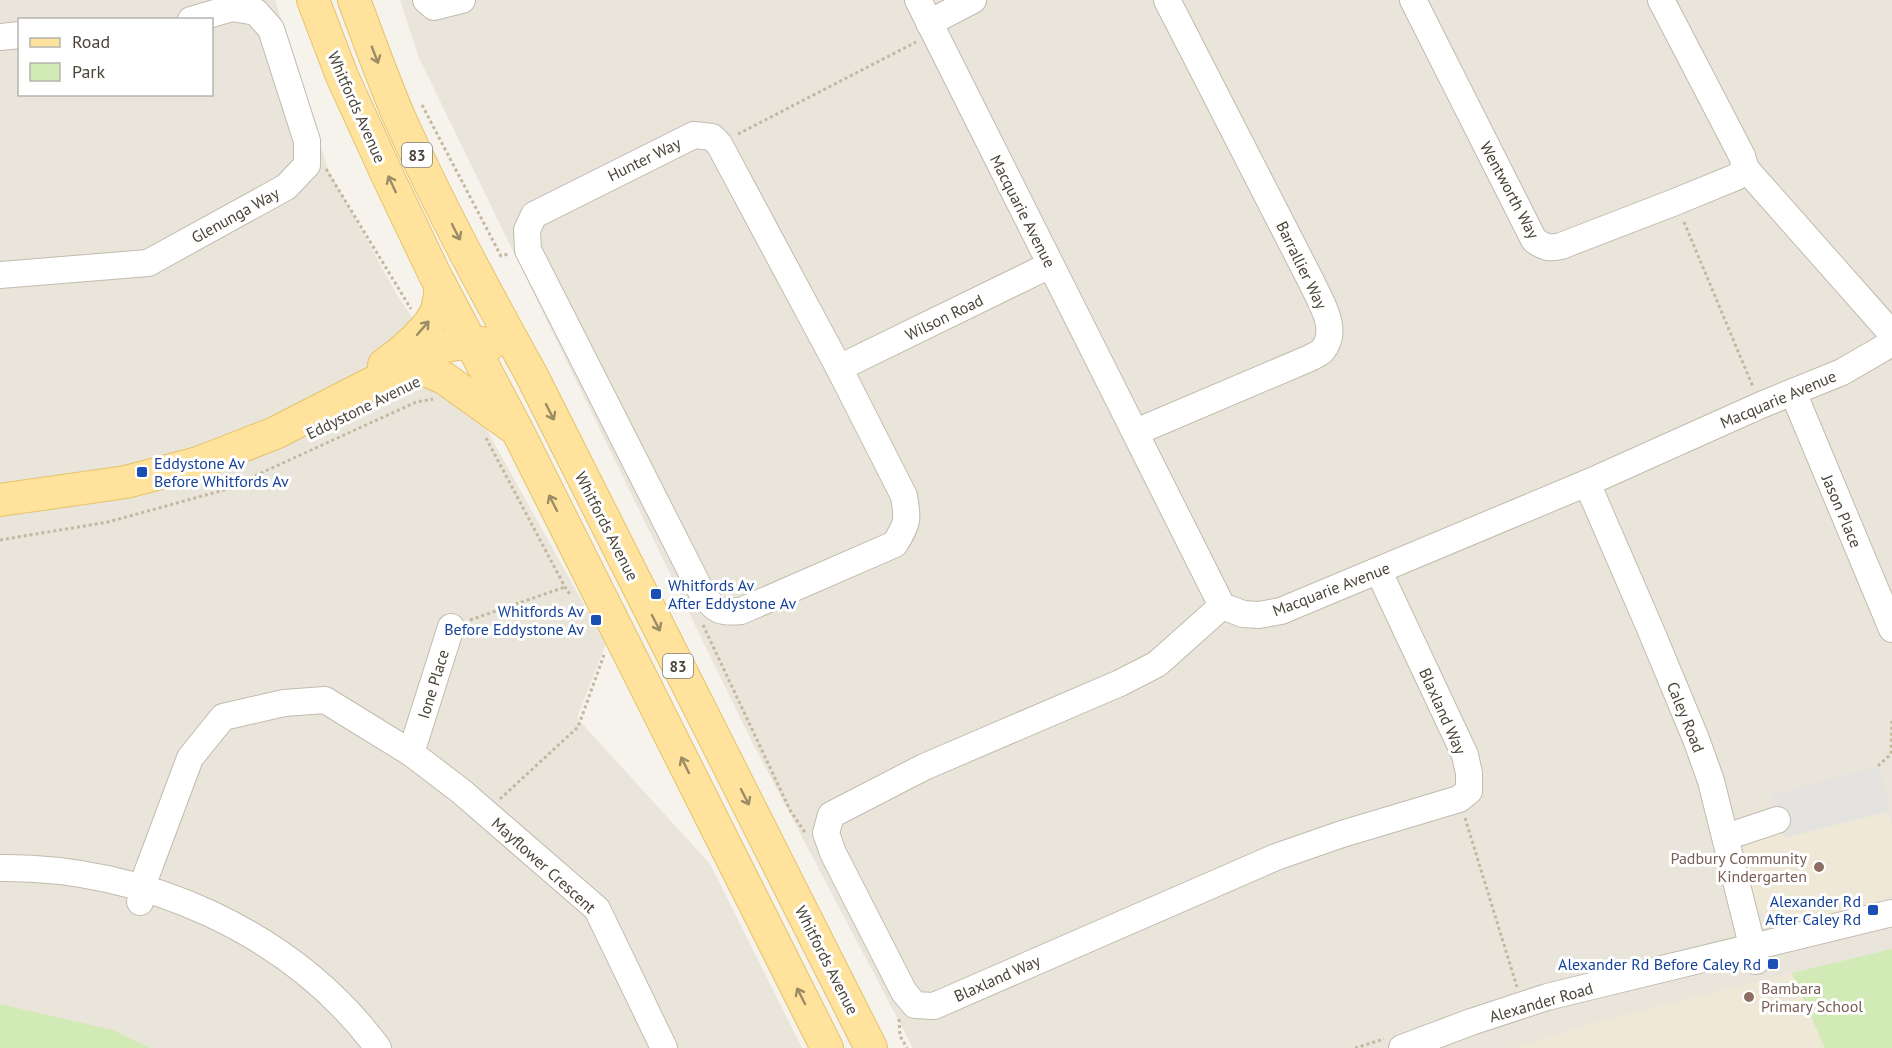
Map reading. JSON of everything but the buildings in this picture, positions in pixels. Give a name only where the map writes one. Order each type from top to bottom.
[{"type":"main road","name":"Whitfords Avenue","points":[[313,0],[347,86],[441,286],[473,343],[828,1048]]},
{"type":"main road","name":"Whitfords Avenue","points":[[354,0],[399,117],[871,1048]]},
{"type":"main road","points":[[275,433],[280,423],[385,364],[406,347],[437,311],[441,286]]},
{"type":"main road","name":"Eddystone Avenue","points":[[0,519],[159,489],[246,462],[290,444],[454,362],[473,343],[493,304]]},
{"type":"main road","name":"Eddystone Avenue","points":[[0,500],[106,485],[164,473],[224,454],[275,433],[445,346],[473,343],[493,345],[515,356],[531,374]]},
{"type":"main road","points":[[432,373],[458,387],[517,430]]},
{"type":"street","points":[[426,0],[434,7],[462,0]]},
{"type":"street","points":[[927,18],[973,0]]},
{"type":"street","name":"Barrallier Way","points":[[1136,432],[1310,358],[1322,351],[1329,336],[1329,322],[1312,283],[1167,0]]},
{"type":"street","name":"Wentworth Way","points":[[1413,0],[1534,240],[1541,246],[1552,248],[1561,246],[1736,177],[1746,169]]},
{"type":"street","points":[[1660,0],[1742,156],[1746,169],[1892,334]]},
{"type":"street","points":[[198,18],[232,8],[256,12],[271,29],[307,141],[307,157]]},
{"type":"street","name":"Macquarie Avenue","points":[[927,18],[1222,606],[1243,614],[1259,615],[1281,611],[1379,572],[1761,405],[1842,372],[1892,343]]},
{"type":"street","points":[[0,37],[18,35]]},
{"type":"street","name":"Hunter Way","points":[[694,135],[712,137],[719,144],[904,496],[906,526],[896,544],[741,611],[726,613],[714,608],[703,595],[528,250],[527,230],[534,215],[688,137],[694,135]]},
{"type":"street","name":"Glenunga Way","points":[[0,275],[148,262],[286,187],[307,165],[307,157]]},
{"type":"street","name":"Wilson Road","points":[[838,368],[1050,265]]},
{"type":"street","name":"Jason Place","points":[[1792,392],[1892,629]]},
{"type":"street","name":"Caley Road","points":[[1587,483],[1696,739],[1711,781],[1754,954]]},
{"type":"street","name":"Blaxland Way","points":[[1222,606],[1157,664],[1120,683],[924,767],[831,815],[826,833],[833,854],[904,992],[915,1005],[934,1006],[1276,857],[1342,834],[1459,799],[1468,791],[1469,773],[1465,755],[1379,572]]},
{"type":"street","name":"Ione Place","points":[[411,753],[451,627]]},
{"type":"street","name":"Mayflower Crescent","points":[[141,895],[190,758],[223,717],[284,704],[326,700],[411,753],[486,813],[597,909],[664,1048]]},
{"type":"street","points":[[1726,837],[1778,820]]},
{"type":"street","points":[[0,868],[64,872],[141,895],[267,965],[310,998],[343,1030],[357,1048]]},
{"type":"street","points":[[0,885],[53,886],[176,899],[225,922],[265,945],[316,982],[357,1023],[378,1048]]},
{"type":"street","name":"Alexander Road","points":[[1448,1048],[1515,1025],[1892,913]]},
{"type":"street","name":"Alexander Road","points":[[1402,1048],[1547,997],[1892,928]]},
{"type":"path","points":[[719,144],[927,18]]},
{"type":"path","points":[[307,157],[327,170],[412,311],[412,317]]},
{"type":"path","points":[[1675,202],[1761,405]]},
{"type":"path","name":"Ione Place","points":[[451,627],[565,587],[482,430]]},
{"type":"path","points":[[699,615],[790,810],[807,836]]},
{"type":"path","name":"Mayflower Crescent","points":[[486,813],[578,727],[608,645]]},
{"type":"path","points":[[1878,766],[1891,754],[1892,719]]},
{"type":"path","points":[[1459,799],[1518,992]]},
{"type":"path","points":[[898,1018],[900,1036],[907,1048]]},
{"type":"shaded area","points":[[0,0],[275,0],[328,169],[397,295],[473,405],[606,644],[577,718],[710,864],[802,1048],[0,1048]]},
{"type":"shaded area","points":[[400,0],[1892,0],[1892,1048],[913,1048],[751,740],[419,58]]},
{"type":"shaded area","points":[[1878,766],[1891,811],[1784,838],[1770,795]]},
{"type":"shaded area","name":"Padbury Community Kindergarten","points":[[1888,809],[1892,825],[1892,896],[1791,924],[1773,922],[1756,910],[1740,838]]},
{"type":"shaded area","name":"Bambara Primary School","points":[[1792,973],[1825,1048],[1514,1048],[1598,1022]]},
{"type":"green space","points":[[1892,949],[1892,1048],[1825,1048],[1792,973]]},
{"type":"green space","points":[[0,1004],[113,1030],[150,1048],[0,1048]]},
{"type":"place","name":"Eddystone Av Before Whitfords Av","points":[[142,472]]},
{"type":"place","name":"Whitfords Av After Eddystone Av","points":[[656,594]]},
{"type":"place","name":"Whitfords Av Before Eddystone Av","points":[[596,620]]},
{"type":"place","name":"Padbury Community Kindergarten","points":[[1819,867]]},
{"type":"place","name":"Alexander Rd After Caley Rd","points":[[1873,910]]},
{"type":"place","name":"Alexander Rd Before Caley Rd","points":[[1773,964]]},
{"type":"place","name":"Bambara Primary School","points":[[1749,997]]}]
